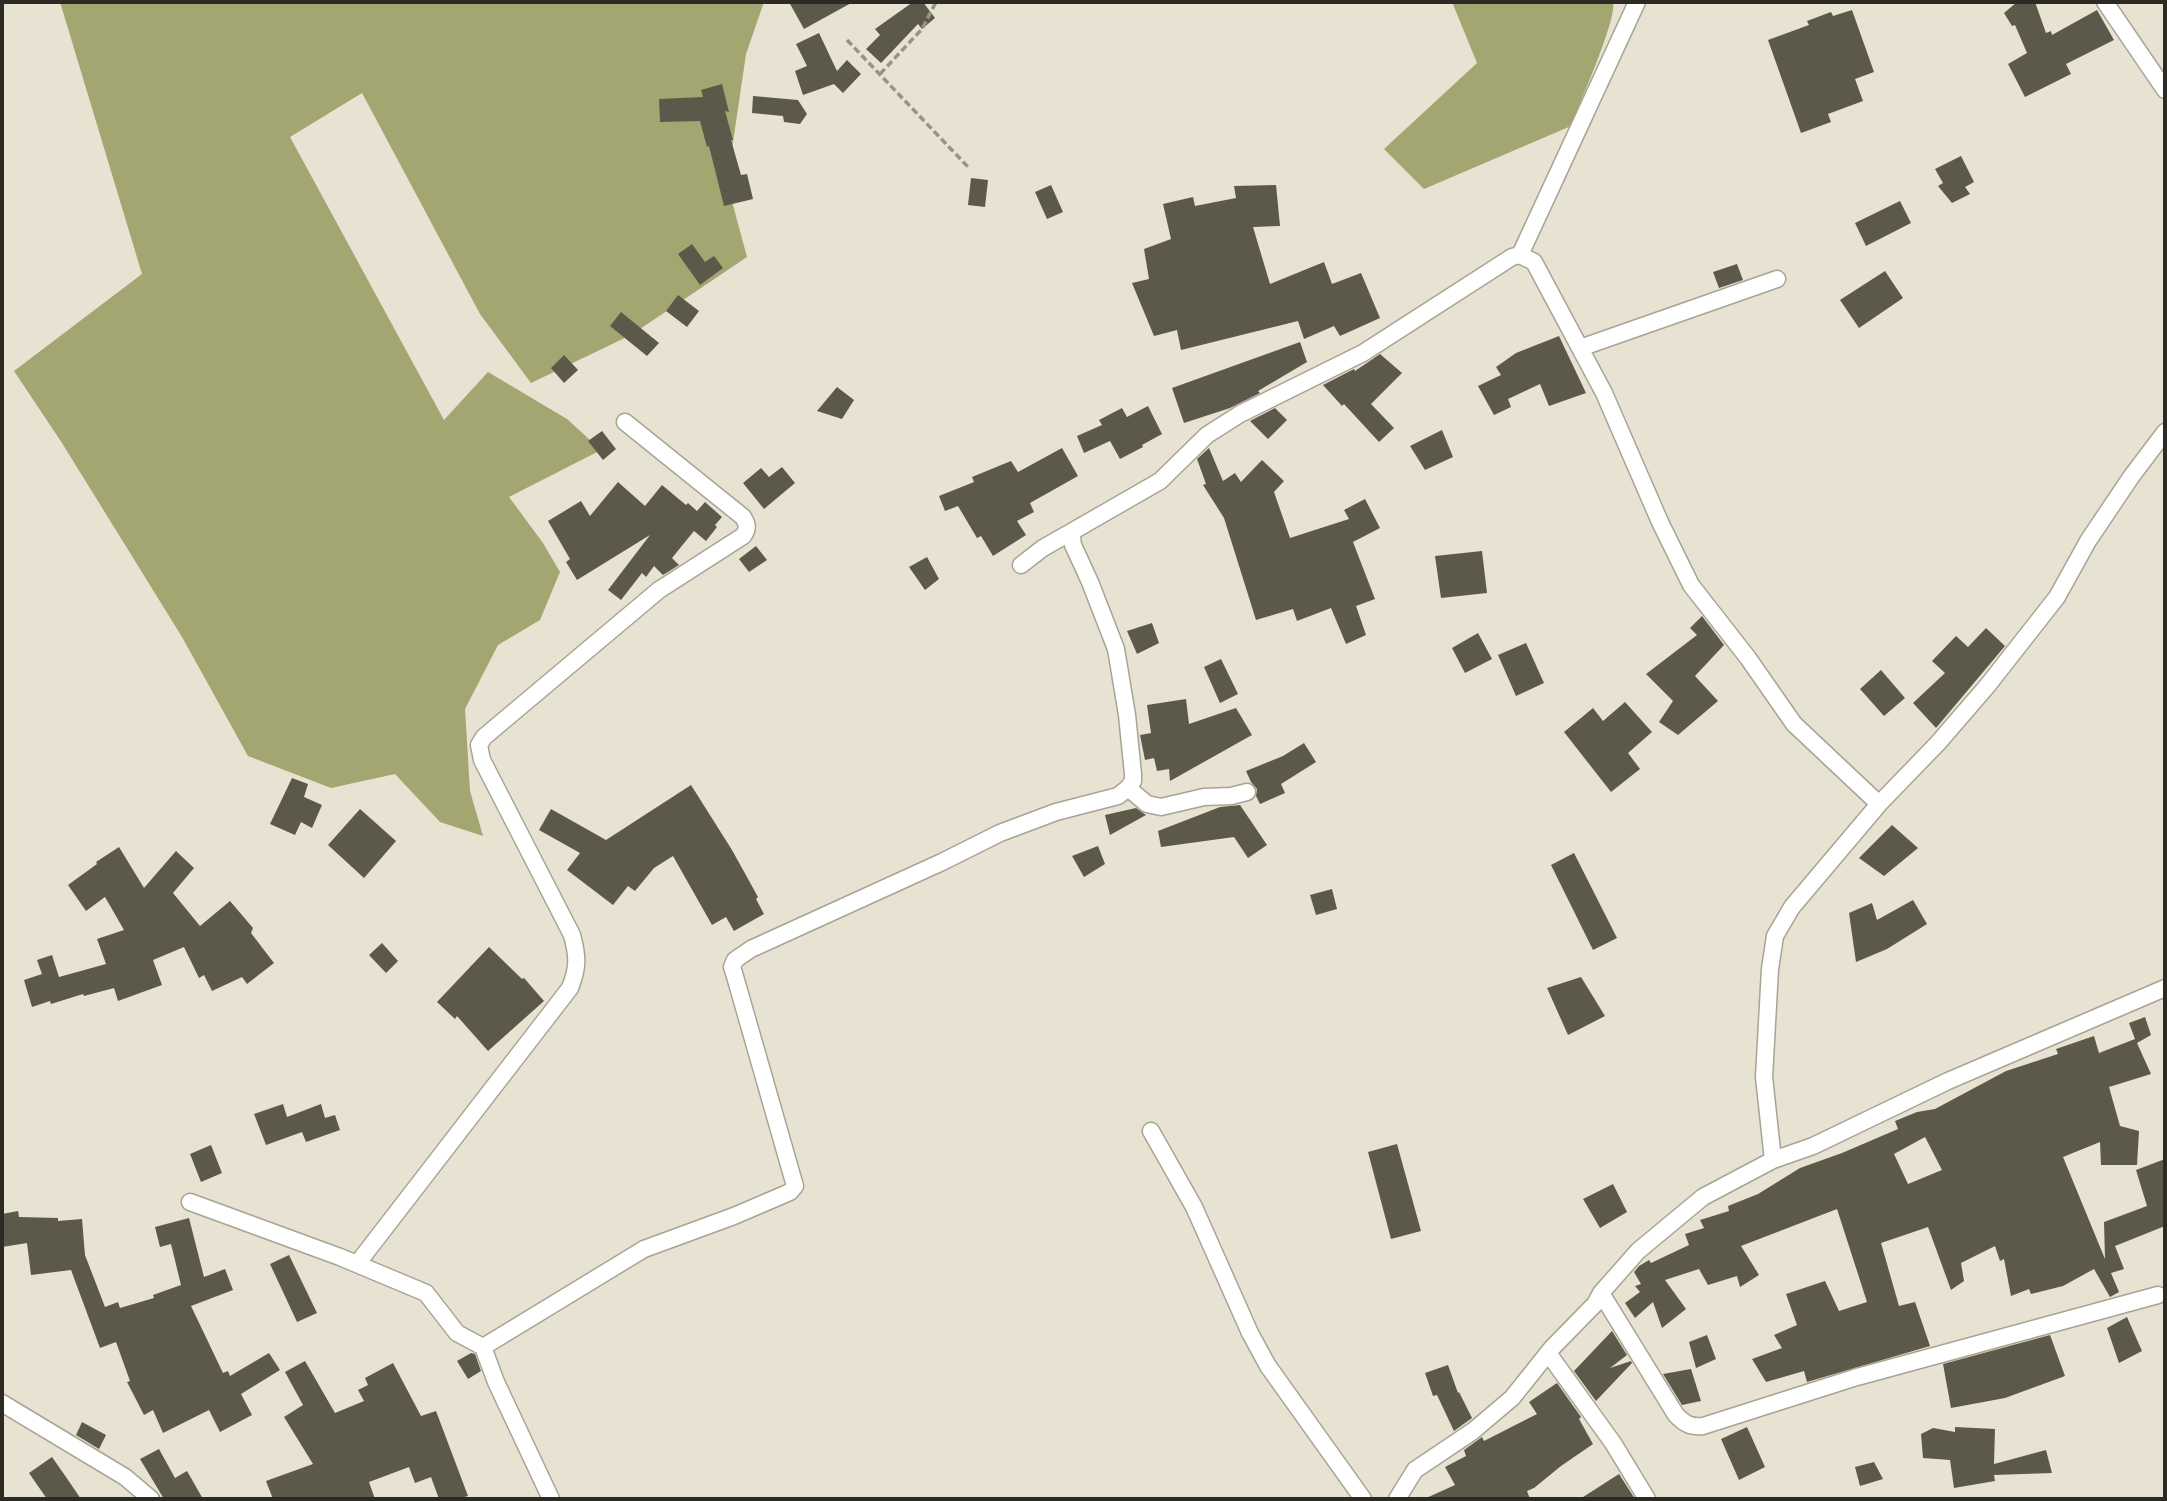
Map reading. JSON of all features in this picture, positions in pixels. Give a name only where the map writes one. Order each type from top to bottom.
[{"type":"street","points":[[1520,255],[1637,2]]},
{"type":"street","points":[[2105,2],[2165,90]]},
{"type":"street","points":[[1021,565],[1043,548],[1160,481],[1207,435],[1240,414],[1363,353],[1520,255],[1534,262],[1604,393],[1660,522],[1691,585],[1748,658],[1794,724],[1879,804]]},
{"type":"street","points":[[1580,348],[1777,279]]},
{"type":"street","points":[[357,1264],[570,988],[577,972],[577,953],[572,935],[482,760],[479,745],[484,737],[659,590],[743,536],[747,530],[743,517],[625,422]]},
{"type":"street","points":[[1773,1160],[1764,1077],[1770,969],[1775,936],[1792,907],[1879,804],[1938,743],[1988,685],[2057,597],[2088,541],[2165,432]]},
{"type":"street","points":[[483,1347],[643,1249],[734,1216],[790,1192],[796,1186],[732,967],[738,957],[1000,833],[1056,812],[1118,796],[1128,788],[1133,781],[1133,774],[1116,649],[1073,545],[1073,531]]},
{"type":"street","points":[[1128,788],[1147,804],[1161,807],[1204,797],[1231,796],[1247,792]]},
{"type":"street","points":[[1397,1499],[1415,1470],[1472,1431],[1512,1398],[1638,1251],[1703,1197],[1773,1160],[1813,1146],[1948,1081],[2165,988]]},
{"type":"street","points":[[1151,1132],[1194,1207],[1268,1366],[1363,1499]]},
{"type":"street","points":[[190,1202],[357,1264],[426,1293],[457,1333],[483,1347],[496,1382],[551,1499]]},
{"type":"street","points":[[1601,1293],[1676,1415],[1692,1426],[1703,1426],[1857,1377],[2158,1295]]},
{"type":"street","points":[[1548,1353],[1614,1443],[1647,1499]]},
{"type":"street","points":[[2,1403],[125,1477],[151,1499]]},
{"type":"path","points":[[879,74],[922,29],[936,2]]},
{"type":"path","points":[[847,40],[970,170]]},
{"type":"green space","points":[[60,2],[764,2],[746,54],[727,183],[747,257],[631,335],[531,383],[480,314],[362,93],[290,137],[444,420],[488,372],[567,419],[601,450],[509,497],[543,543],[560,572],[540,620],[498,645],[465,709],[470,791],[483,836],[440,822],[395,774],[331,788],[248,756],[182,637],[62,443],[14,371],[142,274]]},
{"type":"green space","points":[[1452,2],[1613,2],[1613,12],[1604,43],[1571,126],[1424,189],[1384,149],[1477,63]]},
{"type":"building","points":[[789,2],[853,2],[804,29]]},
{"type":"building","points":[[913,2],[923,2],[935,18],[922,29],[918,24],[881,63],[866,49],[880,35],[875,29]]},
{"type":"building","points":[[2017,2],[2035,2],[2046,33],[2051,31],[2052,35],[2097,10],[2114,40],[2066,64],[2071,74],[2025,97],[2008,64],[2027,53],[2015,25],[2012,26],[2004,13]]},
{"type":"building","points":[[1852,10],[1874,72],[1855,79],[1863,101],[1828,114],[1831,122],[1801,133],[1768,40],[1809,25],[1807,21],[1831,12],[1833,16]]},
{"type":"building","points":[[819,33],[837,71],[847,60],[861,74],[843,93],[834,84],[803,95],[795,71],[807,66],[796,44]]},
{"type":"building","points":[[722,84],[729,112],[725,111],[731,140],[741,175],[747,174],[753,199],[724,206],[700,121],[660,122],[659,99],[703,97],[701,90]]},
{"type":"building","points":[[753,96],[798,100],[807,114],[800,124],[784,122],[783,116],[752,113]]},
{"type":"building","points":[[1961,156],[1974,182],[1965,187],[1970,194],[1952,203],[1938,186],[1943,183],[1935,169]]},
{"type":"building","points":[[971,178],[988,180],[985,207],[968,205]]},
{"type":"building","points":[[1051,185],[1063,212],[1047,219],[1035,192]]},
{"type":"building","points":[[1276,185],[1280,226],[1253,227],[1270,284],[1324,262],[1332,284],[1361,273],[1380,318],[1340,336],[1334,326],[1304,339],[1298,321],[1181,350],[1177,330],[1154,336],[1132,283],[1149,279],[1144,249],[1171,239],[1163,204],[1193,197],[1195,206],[1236,198],[1234,186]]},
{"type":"building","points":[[1900,201],[1911,223],[1866,246],[1855,223]]},
{"type":"building","points":[[692,244],[705,262],[714,256],[723,268],[700,285],[678,254]]},
{"type":"building","points":[[1737,264],[1743,280],[1719,288],[1713,272]]},
{"type":"building","points":[[1885,271],[1903,298],[1859,328],[1840,300]]},
{"type":"building","points":[[678,295],[699,311],[687,327],[666,311]]},
{"type":"building","points":[[621,312],[659,343],[647,356],[610,326]]},
{"type":"building","points":[[1559,336],[1586,393],[1549,406],[1540,384],[1508,399],[1511,407],[1494,415],[1478,386],[1501,375],[1496,367],[1516,353]]},
{"type":"building","points":[[1300,342],[1307,362],[1258,391],[1260,393],[1230,408],[1184,423],[1172,388]]},
{"type":"building","points":[[1380,354],[1402,373],[1371,404],[1394,428],[1379,442],[1323,385],[1354,369],[1355,371]]},
{"type":"building","points":[[564,355],[578,370],[564,383],[551,368]]},
{"type":"building","points":[[837,387],[854,400],[842,419],[817,411]]},
{"type":"building","points":[[1148,406],[1162,434],[1120,459],[1110,441],[1084,453],[1077,436],[1102,425],[1099,420],[1122,408],[1127,417]]},
{"type":"building","points":[[1275,408],[1287,420],[1268,439],[1250,421]]},
{"type":"building","points":[[1442,430],[1453,457],[1425,470],[1410,446]]},
{"type":"building","points":[[602,431],[616,449],[603,460],[588,441]]},
{"type":"building","points":[[1062,448],[1078,476],[1030,503],[1034,512],[1017,521],[1026,535],[993,556],[981,536],[977,538],[958,506],[945,511],[939,496],[974,482],[972,477],[1011,461],[1018,472]]},
{"type":"building","points":[[1209,448],[1223,481],[1235,473],[1241,482],[1262,460],[1284,481],[1274,492],[1290,538],[1349,519],[1344,510],[1365,499],[1380,528],[1353,542],[1375,599],[1356,606],[1366,635],[1346,644],[1331,608],[1297,621],[1293,609],[1256,620],[1224,518],[1203,485],[1206,484],[1197,459]]},
{"type":"building","points":[[782,467],[795,483],[764,509],[743,483],[761,468],[769,477]]},
{"type":"building","points":[[618,482],[645,506],[662,485],[697,511],[705,502],[722,517],[706,541],[694,531],[672,558],[679,565],[663,575],[654,566],[646,577],[642,573],[621,600],[608,590],[650,535],[577,580],[566,562],[570,559],[548,521],[581,501],[590,516]]},
{"type":"building","points":[[756,546],[767,560],[749,572],[739,559]]},
{"type":"building","points":[[1482,551],[1487,593],[1441,598],[1435,556]]},
{"type":"building","points":[[927,557],[939,579],[925,590],[909,567]]},
{"type":"building","points":[[1702,616],[1724,645],[1695,676],[1718,701],[1678,735],[1659,722],[1673,701],[1646,674],[1697,635],[1690,628]]},
{"type":"building","points":[[1152,623],[1159,643],[1137,654],[1127,631]]},
{"type":"building","points":[[1986,628],[2005,646],[1936,728],[1913,703],[1945,673],[1932,661],[1956,636],[1968,647]]},
{"type":"building","points":[[1478,633],[1492,659],[1465,673],[1452,648]]},
{"type":"building","points":[[1526,643],[1544,683],[1516,696],[1498,655]]},
{"type":"building","points":[[1221,659],[1238,694],[1220,703],[1204,667]]},
{"type":"building","points":[[1881,670],[1905,698],[1884,716],[1860,689]]},
{"type":"building","points":[[1186,699],[1189,724],[1236,708],[1252,735],[1170,781],[1169,769],[1157,771],[1154,758],[1145,760],[1140,735],[1151,733],[1147,705]]},
{"type":"building","points":[[1625,702],[1652,732],[1628,753],[1640,769],[1611,792],[1564,732],[1593,708],[1603,721]]},
{"type":"building","points":[[1304,743],[1316,762],[1281,784],[1285,793],[1260,804],[1256,796],[1257,789],[1246,771],[1283,756]]},
{"type":"building","points":[[292,778],[308,784],[304,797],[322,805],[312,828],[301,822],[295,835],[270,824]]},
{"type":"building","points":[[691,785],[732,850],[758,897],[756,899],[764,914],[734,931],[726,917],[712,925],[673,856],[654,868],[635,891],[628,886],[613,905],[567,870],[580,853],[539,830],[551,809],[606,840]]},
{"type":"building","points":[[1240,805],[1267,845],[1248,858],[1234,837],[1161,847],[1158,831],[1220,807]]},
{"type":"building","points":[[1136,808],[1146,815],[1110,835],[1105,815]]},
{"type":"building","points":[[360,809],[396,841],[364,878],[328,845]]},
{"type":"building","points":[[1892,825],[1918,848],[1884,876],[1859,858]]},
{"type":"building","points":[[1098,846],[1105,864],[1084,877],[1072,856]]},
{"type":"building","points":[[119,847],[144,888],[176,851],[194,868],[173,893],[200,926],[230,901],[253,928],[251,933],[274,963],[247,984],[242,977],[212,991],[204,975],[199,978],[184,947],[153,960],[162,985],[118,1001],[114,988],[32,1007],[24,980],[42,974],[37,960],[52,955],[59,977],[106,964],[97,939],[124,930],[105,897],[86,911],[68,885]]},
{"type":"building","points":[[1574,853],[1617,938],[1593,950],[1551,865]]},
{"type":"building","points":[[1332,889],[1337,909],[1316,915],[1310,895]]},
{"type":"building","points":[[1913,900],[1927,924],[1887,949],[1856,962],[1849,913],[1872,903],[1877,920]]},
{"type":"building","points":[[382,943],[398,961],[386,973],[369,955]]},
{"type":"building","points":[[489,947],[524,978],[544,1001],[488,1051],[457,1016],[455,1019],[437,1002]]},
{"type":"building","points":[[1581,977],[1605,1016],[1568,1035],[1547,988]]},
{"type":"building","points":[[2145,1017],[2151,1035],[2137,1043],[2151,1074],[2109,1087],[2120,1126],[2139,1131],[2137,1165],[2101,1165],[2100,1142],[2063,1157],[2105,1259],[2104,1222],[2147,1206],[2136,1170],[2165,1159],[2165,1226],[2115,1246],[2124,1269],[2111,1273],[2119,1292],[2110,1297],[2094,1269],[2063,1286],[2031,1294],[2029,1289],[2011,1296],[2004,1259],[2000,1261],[1995,1246],[1961,1263],[1964,1281],[1951,1290],[1928,1227],[1881,1243],[1899,1306],[1915,1302],[1930,1346],[1807,1382],[1804,1371],[1766,1382],[1752,1359],[1782,1348],[1774,1335],[1797,1325],[1786,1294],[1825,1281],[1839,1311],[1867,1302],[1837,1209],[1741,1246],[1759,1275],[1740,1287],[1737,1276],[1708,1285],[1699,1269],[1665,1280],[1686,1309],[1662,1328],[1653,1302],[1635,1318],[1625,1303],[1640,1292],[1635,1286],[1641,1284],[1634,1272],[1639,1266],[1689,1245],[1685,1234],[1704,1228],[1700,1220],[1729,1211],[1728,1206],[1758,1194],[1800,1168],[1898,1129],[1895,1121],[1917,1112],[1935,1109],[2006,1071],[2058,1054],[2056,1049],[2094,1036],[2099,1053],[2135,1039],[2129,1023]],"holes":[[[1925,1137],[1942,1170],[1908,1184],[1894,1154]]]},
{"type":"building","points":[[283,1104],[287,1117],[321,1104],[325,1118],[335,1115],[340,1130],[306,1142],[302,1132],[266,1145],[254,1114]]},
{"type":"building","points":[[1397,1144],[1421,1231],[1391,1239],[1368,1152]]},
{"type":"building","points":[[211,1145],[222,1173],[201,1182],[190,1154]]},
{"type":"building","points":[[1613,1184],[1627,1212],[1600,1228],[1583,1199]]},
{"type":"building","points":[[18,1211],[19,1217],[58,1218],[58,1221],[82,1219],[85,1255],[105,1307],[118,1302],[120,1308],[154,1298],[153,1295],[181,1285],[171,1244],[160,1247],[155,1227],[189,1218],[204,1277],[225,1269],[233,1290],[191,1306],[223,1373],[228,1371],[230,1376],[269,1353],[280,1370],[241,1394],[252,1415],[220,1432],[209,1410],[163,1433],[153,1410],[144,1415],[127,1382],[130,1381],[116,1342],[100,1348],[71,1270],[31,1275],[27,1243],[2,1247],[2,1214]]},
{"type":"building","points":[[289,1255],[317,1313],[297,1322],[270,1264]]},
{"type":"building","points":[[2127,1317],[2142,1351],[2119,1363],[2107,1328]]},
{"type":"building","points":[[1612,1331],[1627,1355],[1610,1368],[1631,1361],[1632,1363],[1596,1401],[1574,1371]]},
{"type":"building","points":[[1707,1335],[1716,1359],[1696,1368],[1689,1342]]},
{"type":"building","points":[[2050,1335],[2065,1376],[2005,1398],[1951,1408],[1943,1364]]},
{"type":"building","points":[[471,1353],[475,1354],[481,1371],[468,1379],[457,1361]]},
{"type":"building","points":[[305,1361],[335,1413],[364,1401],[358,1390],[368,1385],[365,1378],[393,1363],[421,1416],[436,1411],[468,1496],[439,1499],[431,1477],[415,1483],[409,1467],[369,1482],[375,1499],[273,1499],[266,1481],[313,1464],[284,1417],[303,1405],[285,1372]]},
{"type":"building","points":[[1448,1365],[1458,1393],[1472,1418],[1454,1431],[1437,1395],[1433,1396],[1425,1373]]},
{"type":"building","points":[[1691,1369],[1701,1401],[1682,1405],[1663,1374]]},
{"type":"building","points":[[1557,1383],[1581,1417],[1579,1419],[1593,1444],[1527,1491],[1530,1499],[1424,1499],[1455,1485],[1445,1467],[1466,1456],[1464,1450],[1482,1437],[1484,1441],[1537,1414],[1529,1402]]},
{"type":"building","points":[[82,1422],[106,1435],[99,1449],[76,1435]]},
{"type":"building","points":[[1747,1427],[1765,1467],[1739,1480],[1721,1439]]},
{"type":"building","points":[[1955,1427],[1995,1429],[1994,1464],[2046,1450],[2052,1473],[1994,1475],[1995,1481],[1954,1488],[1950,1460],[1923,1458],[1921,1434],[1933,1428],[1955,1432]]},
{"type":"building","points":[[159,1449],[175,1478],[187,1471],[203,1499],[164,1499],[140,1459]]},
{"type":"building","points":[[52,1457],[81,1499],[47,1499],[29,1473]]},
{"type":"building","points":[[1874,1462],[1883,1479],[1860,1486],[1855,1467]]},
{"type":"building","points":[[1619,1474],[1635,1499],[1580,1499]]}]
